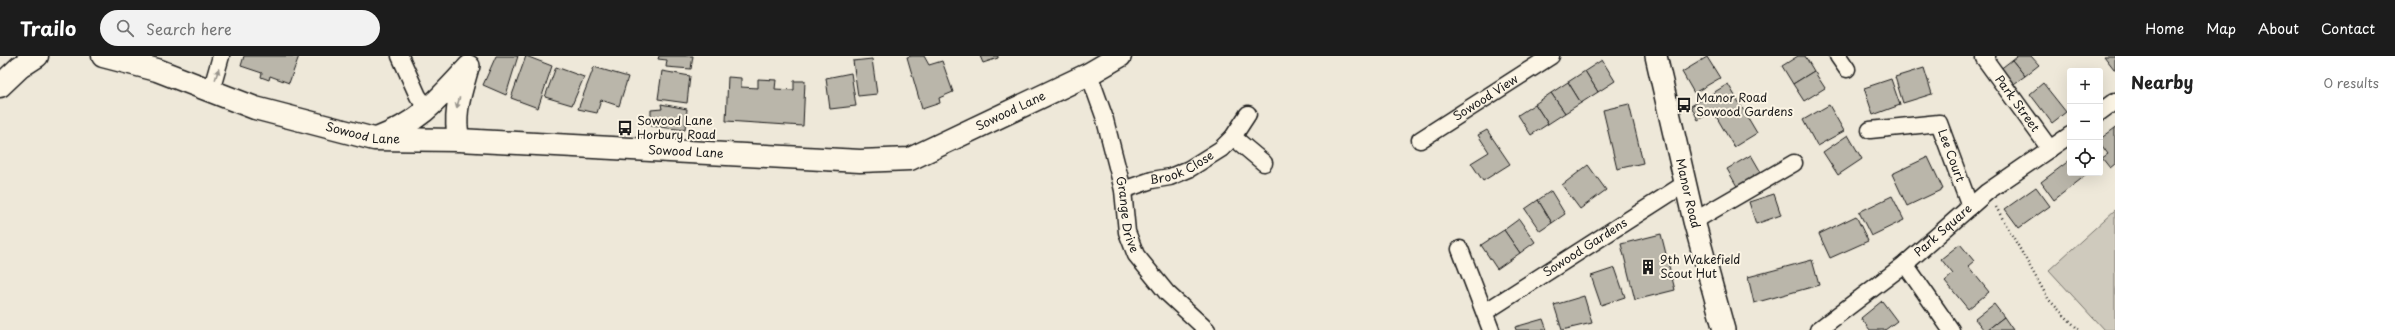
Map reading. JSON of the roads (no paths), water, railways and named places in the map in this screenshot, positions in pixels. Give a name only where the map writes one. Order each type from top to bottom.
[{"type":"main road","points":[[0,86],[20,67],[37,56]]},
{"type":"main road","name":"Sowood Lane","points":[[103,56],[157,70],[255,108],[374,139],[459,140],[860,161],[910,158],[1090,74],[1120,56]]},
{"type":"street","points":[[211,91],[221,56]]},
{"type":"street","points":[[400,56],[418,96],[428,110]]},
{"type":"street","name":"Sowood View","points":[[1420,140],[1551,56]]},
{"type":"street","name":"Park Street","points":[[1985,57],[2050,149]]},
{"type":"street","name":"Manor Road","points":[[1662,59],[1694,221],[1724,330]]},
{"type":"street","points":[[374,139],[396,131],[418,119],[428,110],[471,61]]},
{"type":"street","points":[[459,140],[456,126],[456,112],[471,61]]},
{"type":"street","name":"Grange Drive","points":[[1090,74],[1104,116],[1123,190],[1127,232],[1136,255],[1167,293],[1207,330]]},
{"type":"street","points":[[2103,110],[2115,101]]},
{"type":"street","name":"Brook Close","points":[[1123,190],[1152,180],[1170,177],[1188,169],[1221,149],[1233,137],[1248,114]]},
{"type":"street","name":"Lee Court","points":[[1870,130],[1939,123],[1970,207]]},
{"type":"street","points":[[1233,137],[1264,163]]},
{"type":"street","name":"Park Square","points":[[1818,330],[1905,264],[1987,192],[2067,137]]},
{"type":"street","points":[[1694,221],[1794,163]]},
{"type":"street","name":"Sowood Gardens","points":[[1485,312],[1686,183]]},
{"type":"street","points":[[1460,249],[1491,330]]},
{"type":"street","points":[[1905,264],[1951,330]]},
{"type":"place","name":"Manor Road Sowood Gardens","points":[[1684,105]]},
{"type":"place","name":"Sowood Lane Horbury Road","points":[[625,128]]},
{"type":"place","name":"9th Wakefield Scout Hut","points":[[1648,267]]}]
